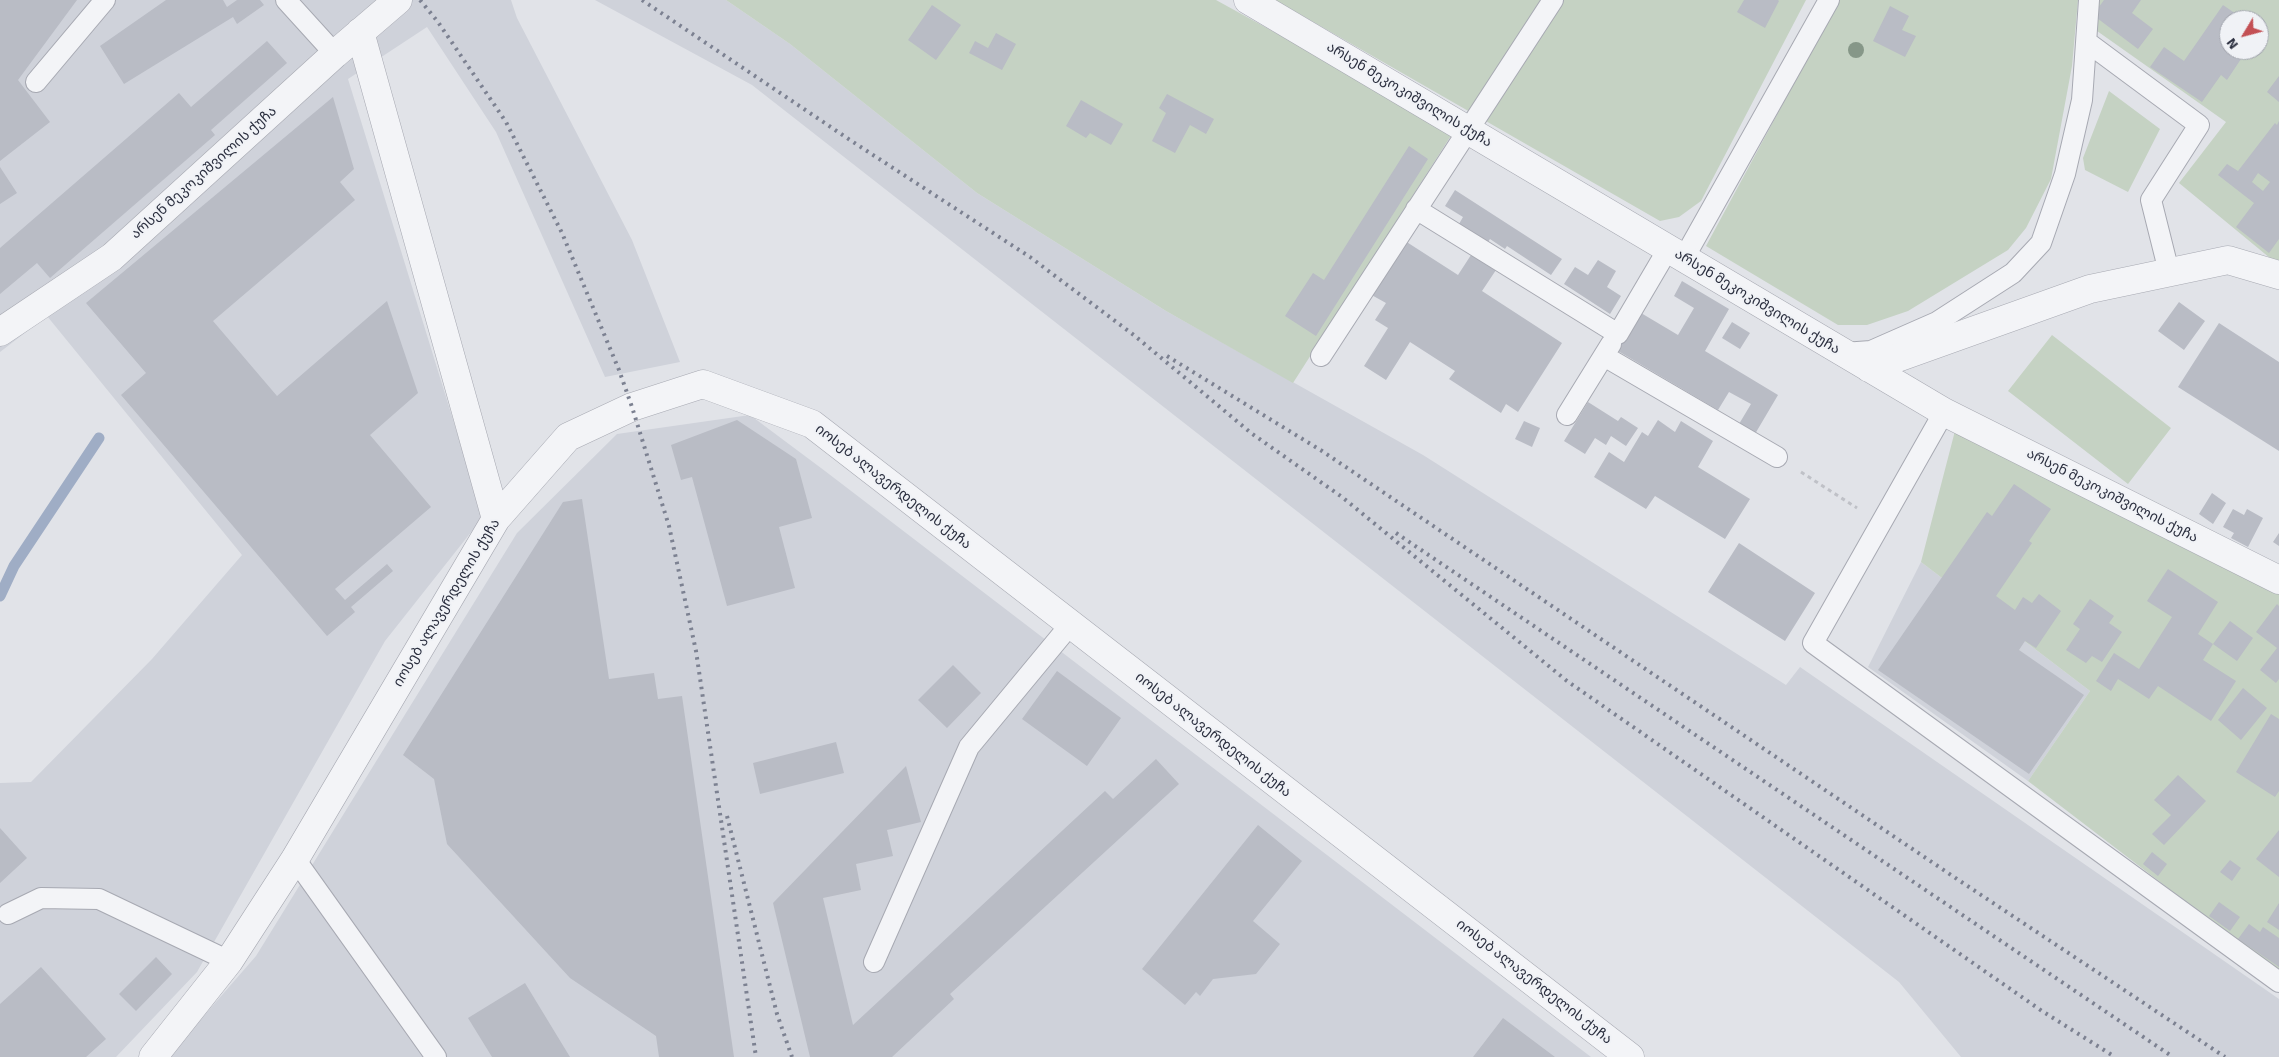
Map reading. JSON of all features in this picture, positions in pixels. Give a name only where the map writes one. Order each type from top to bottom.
[{"type":"street","name":"არსენ მეკოკიშვილის ქუჩა","points":[[0,332],[112,257],[335,54],[398,0]]},
{"type":"street","name":"არსენ მეკოკიშვილის ქუჩა","points":[[1248,0],[1944,412],[2279,580]]},
{"type":"street","points":[[360,32],[496,519]]},
{"type":"street","points":[[1869,368],[2090,289],[2228,260],[2279,275]]},
{"type":"street","name":"იოსებ ალავერდელის ქუჩა","points":[[153,1057],[229,961],[295,859],[496,519],[568,437],[632,407],[703,384],[812,424],[1624,1055]]},
{"type":"lane","points":[[36,82],[105,0]]},
{"type":"lane","points":[[286,0],[335,54]]},
{"type":"lane","points":[[1321,356],[1553,0]]},
{"type":"lane","points":[[1567,415],[1618,334],[1676,254],[1830,0]]},
{"type":"lane","points":[[1844,353],[1871,351],[1937,322],[2013,273],[2042,243],[2065,174],[2082,100],[2089,0]]},
{"type":"lane","points":[[2086,42],[2199,125],[2151,200],[2169,272]]},
{"type":"lane","points":[[1416,209],[1618,334]]},
{"type":"lane","points":[[1604,356],[1777,457]]},
{"type":"lane","points":[[1944,412],[1813,643],[2279,982]]},
{"type":"lane","points":[[874,962],[969,747],[1070,624]]},
{"type":"lane","points":[[295,859],[436,1057]]},
{"type":"lane","points":[[8,914],[41,898],[100,899],[229,961]]},
{"type":"path","points":[[1777,457],[1881,523]]},
{"type":"shaded area","points":[[0,0],[511,0],[517,18],[632,240],[680,362],[605,377],[496,132],[427,27],[348,79],[483,517],[385,641],[197,972],[116,1057],[0,1057],[0,783],[31,782],[152,659],[242,555],[47,316],[0,352]]},
{"type":"shaded area","points":[[595,0],[726,0],[790,44],[977,193],[1166,311],[1423,455],[1786,685],[1800,667],[2279,999],[2279,1057],[1961,1057],[1899,982],[752,85]]},
{"type":"shaded area","points":[[750,415],[1591,1057],[168,1057],[256,956],[517,533],[617,434]]},
{"type":"shaded area","points":[[1921,562],[2090,691],[2028,781],[1868,667]]},
{"type":"green space","points":[[726,0],[1216,0],[1454,131],[1293,383],[1166,311],[977,193],[790,44]]},
{"type":"green space","points":[[1275,0],[1806,0],[1701,201],[1679,217],[1660,221]]},
{"type":"green space","points":[[1839,0],[2078,0],[2072,66],[2051,179],[2026,228],[2008,250],[1908,311],[1867,325],[1838,325],[1706,246]]},
{"type":"green space","points":[[2093,0],[2279,0],[2279,263],[2276,263],[2179,183],[2226,122],[2090,26]]},
{"type":"green space","points":[[2109,91],[2160,129],[2128,192],[2085,170],[2083,158]]},
{"type":"green space","points":[[2052,335],[2171,428],[2128,484],[2008,391]]},
{"type":"green space","points":[[1956,427],[2279,588],[2279,973],[2028,781],[2090,691],[1921,562]]},
{"type":"building","points":[[0,0],[77,0],[18,80],[50,122],[0,161]]},
{"type":"building","points":[[166,0],[223,0],[227,7],[237,0],[260,0],[264,5],[237,24],[233,17],[124,84],[100,46]]},
{"type":"building","points":[[1744,0],[1779,1],[1765,28],[1737,12]]},
{"type":"building","points":[[2104,0],[2141,0],[2132,13],[2153,29],[2138,49],[2093,15]]},
{"type":"building","points":[[932,5],[961,25],[936,60],[908,40]]},
{"type":"building","points":[[2223,5],[2230,10],[2220,10]]},
{"type":"building","points":[[1890,6],[1909,16],[1902,30],[1916,36],[1905,57],[1873,41]]},
{"type":"building","points":[[2219,11],[2219,60],[2240,60],[2227,80],[2221,75],[2202,102],[2150,67],[2164,47],[2184,61]]},
{"type":"building","points":[[996,33],[1016,44],[1002,70],[969,53],[975,41],[988,48]]},
{"type":"building","points":[[267,41],[287,63],[211,130],[215,135],[50,278],[37,263],[0,294],[0,248],[179,93],[191,107]]},
{"type":"building","points":[[2279,76],[2279,102],[2267,92]]},
{"type":"building","points":[[1167,94],[1214,119],[1206,134],[1190,125],[1175,153],[1152,141],[1166,113],[1159,108]]},
{"type":"building","points":[[333,97],[354,169],[340,182],[355,200],[213,321],[277,396],[387,301],[418,393],[370,435],[431,507],[335,589],[345,600],[387,564],[393,571],[351,607],[355,612],[327,636],[121,395],[146,373],[86,303]]},
{"type":"building","points":[[1081,100],[1123,124],[1111,145],[1090,133],[1086,138],[1066,126]]},
{"type":"building","points":[[2279,121],[2279,239],[2269,253],[2236,227],[2254,203],[2218,175],[2227,164],[2238,171],[2275,123],[2277,125]],"holes":[[[2258,173],[2270,182],[2263,191],[2252,182]]]},
{"type":"building","points":[[1409,146],[1428,159],[1316,336],[1285,316],[1313,273],[1324,280]]},
{"type":"building","points":[[0,167],[17,193],[0,204]]},
{"type":"building","points":[[1455,190],[1562,259],[1551,275],[1507,246],[1505,249],[1490,239],[1488,242],[1459,224],[1463,217],[1445,206]]},
{"type":"building","points":[[1402,239],[1458,275],[1471,255],[1496,270],[1482,291],[1562,343],[1518,412],[1506,404],[1501,413],[1449,379],[1455,371],[1410,342],[1386,380],[1364,366],[1388,328],[1375,320],[1386,303],[1368,293]]},
{"type":"building","points":[[1598,260],[1616,271],[1607,287],[1621,296],[1610,314],[1564,284],[1575,267],[1588,275]]},
{"type":"building","points":[[1682,281],[1729,309],[1705,351],[1778,395],[1755,434],[1739,424],[1751,404],[1729,392],[1718,410],[1618,351],[1641,313],[1678,335],[1694,308],[1674,296]]},
{"type":"building","points":[[2179,302],[2205,321],[2184,350],[2158,331]]},
{"type":"building","points":[[1732,322],[1750,333],[1740,349],[1722,338]]},
{"type":"building","points":[[2219,323],[2279,362],[2279,451],[2178,387]]},
{"type":"building","points":[[1588,402],[1618,421],[1621,417],[1638,428],[1626,446],[1611,436],[1606,445],[1595,438],[1585,454],[1564,441]]},
{"type":"building","points":[[737,420],[796,459],[812,518],[779,527],[795,588],[727,606],[692,477],[681,480],[671,445]]},
{"type":"building","points":[[1658,420],[1675,432],[1681,421],[1713,441],[1698,467],[1750,499],[1725,539],[1655,496],[1646,509],[1594,477],[1609,452],[1624,462],[1642,432],[1648,436]]},
{"type":"building","points":[[1524,421],[1540,428],[1532,447],[1515,439]]},
{"type":"building","points":[[2014,484],[2051,509],[2029,541],[2032,543],[1996,596],[2015,610],[2023,597],[2032,603],[2039,594],[2061,611],[2036,648],[2025,641],[2019,650],[2084,695],[2029,774],[1878,670],[1987,512],[1992,516]]},
{"type":"building","points":[[2212,493],[2226,503],[2213,524],[2199,514]]},
{"type":"building","points":[[582,499],[609,679],[654,673],[658,699],[682,696],[734,1057],[659,1057],[656,1036],[570,978],[447,844],[434,779],[403,755],[563,502]]},
{"type":"building","points":[[2233,509],[2244,515],[2247,509],[2263,518],[2248,547],[2231,538],[2234,533],[2223,527]]},
{"type":"building","points":[[2279,533],[2279,546],[2273,542]]},
{"type":"building","points":[[1739,543],[1815,593],[1785,641],[1708,592]]},
{"type":"building","points":[[2168,569],[2218,602],[2198,634],[2213,644],[2203,660],[2236,681],[2211,721],[2158,686],[2149,699],[2118,679],[2111,691],[2096,681],[2114,653],[2139,669],[2172,617],[2147,601]]},
{"type":"building","points":[[2090,599],[2114,616],[2109,623],[2122,632],[2102,662],[2092,656],[2086,663],[2066,650],[2080,629],[2073,624]]},
{"type":"building","points":[[2277,604],[2279,606],[2279,679],[2276,683],[2260,670],[2277,648],[2256,632]]},
{"type":"building","points":[[2230,621],[2253,638],[2237,661],[2213,644]]},
{"type":"building","points":[[953,665],[981,693],[947,728],[918,700]]},
{"type":"building","points":[[1057,671],[1121,718],[1087,766],[1022,719]]},
{"type":"building","points":[[2243,688],[2267,708],[2241,740],[2218,720]]},
{"type":"building","points":[[2271,714],[2279,719],[2279,791],[2275,797],[2236,772]]},
{"type":"building","points":[[836,742],[844,773],[760,794],[753,763]]},
{"type":"building","points":[[1156,759],[1179,784],[950,994],[954,999],[892,1057],[810,1057],[773,903],[906,766],[921,822],[887,830],[893,856],[856,864],[861,890],[823,898],[853,1025],[1105,791],[1113,799]]},
{"type":"building","points":[[2178,775],[2206,801],[2164,845],[2152,834],[2171,815],[2154,800]]},
{"type":"building","points":[[1258,825],[1302,861],[1253,921],[1280,944],[1256,974],[1213,979],[1200,996],[1196,992],[1185,1005],[1142,969]]},
{"type":"building","points":[[0,828],[27,858],[0,883]]},
{"type":"building","points":[[2279,830],[2279,877],[2256,859]]},
{"type":"building","points":[[2152,852],[2167,864],[2158,876],[2143,864]]},
{"type":"building","points":[[2230,860],[2241,868],[2232,881],[2220,872]]},
{"type":"building","points":[[2219,902],[2240,917],[2230,931],[2209,916]]},
{"type":"building","points":[[2279,903],[2279,930],[2267,922]]},
{"type":"building","points":[[2249,924],[2260,932],[2263,927],[2279,938],[2279,967],[2238,939]]},
{"type":"building","points":[[156,957],[172,974],[136,1011],[119,994]]},
{"type":"building","points":[[41,967],[106,1039],[86,1057],[0,1057],[0,1004]]},
{"type":"building","points":[[525,983],[570,1057],[492,1057],[468,1018]]},
{"type":"building","points":[[1503,1018],[1555,1057],[1473,1057]]},
{"type":"waterway","points":[[0,596],[14,566],[99,438]]},
{"type":"railway","points":[[420,0],[438,22],[506,122],[562,233],[619,370],[632,407],[669,526],[696,651],[756,1057]]},
{"type":"railway","points":[[642,0],[850,140],[1030,257],[1135,336],[1251,433],[1342,497],[1567,681],[2042,1011],[2115,1057]]},
{"type":"railway","points":[[1167,356],[1322,451],[1954,877],[2225,1057]]},
{"type":"railway","points":[[1396,533],[2173,1057]]},
{"type":"railway","points":[[727,816],[777,1014],[792,1057]]}]
